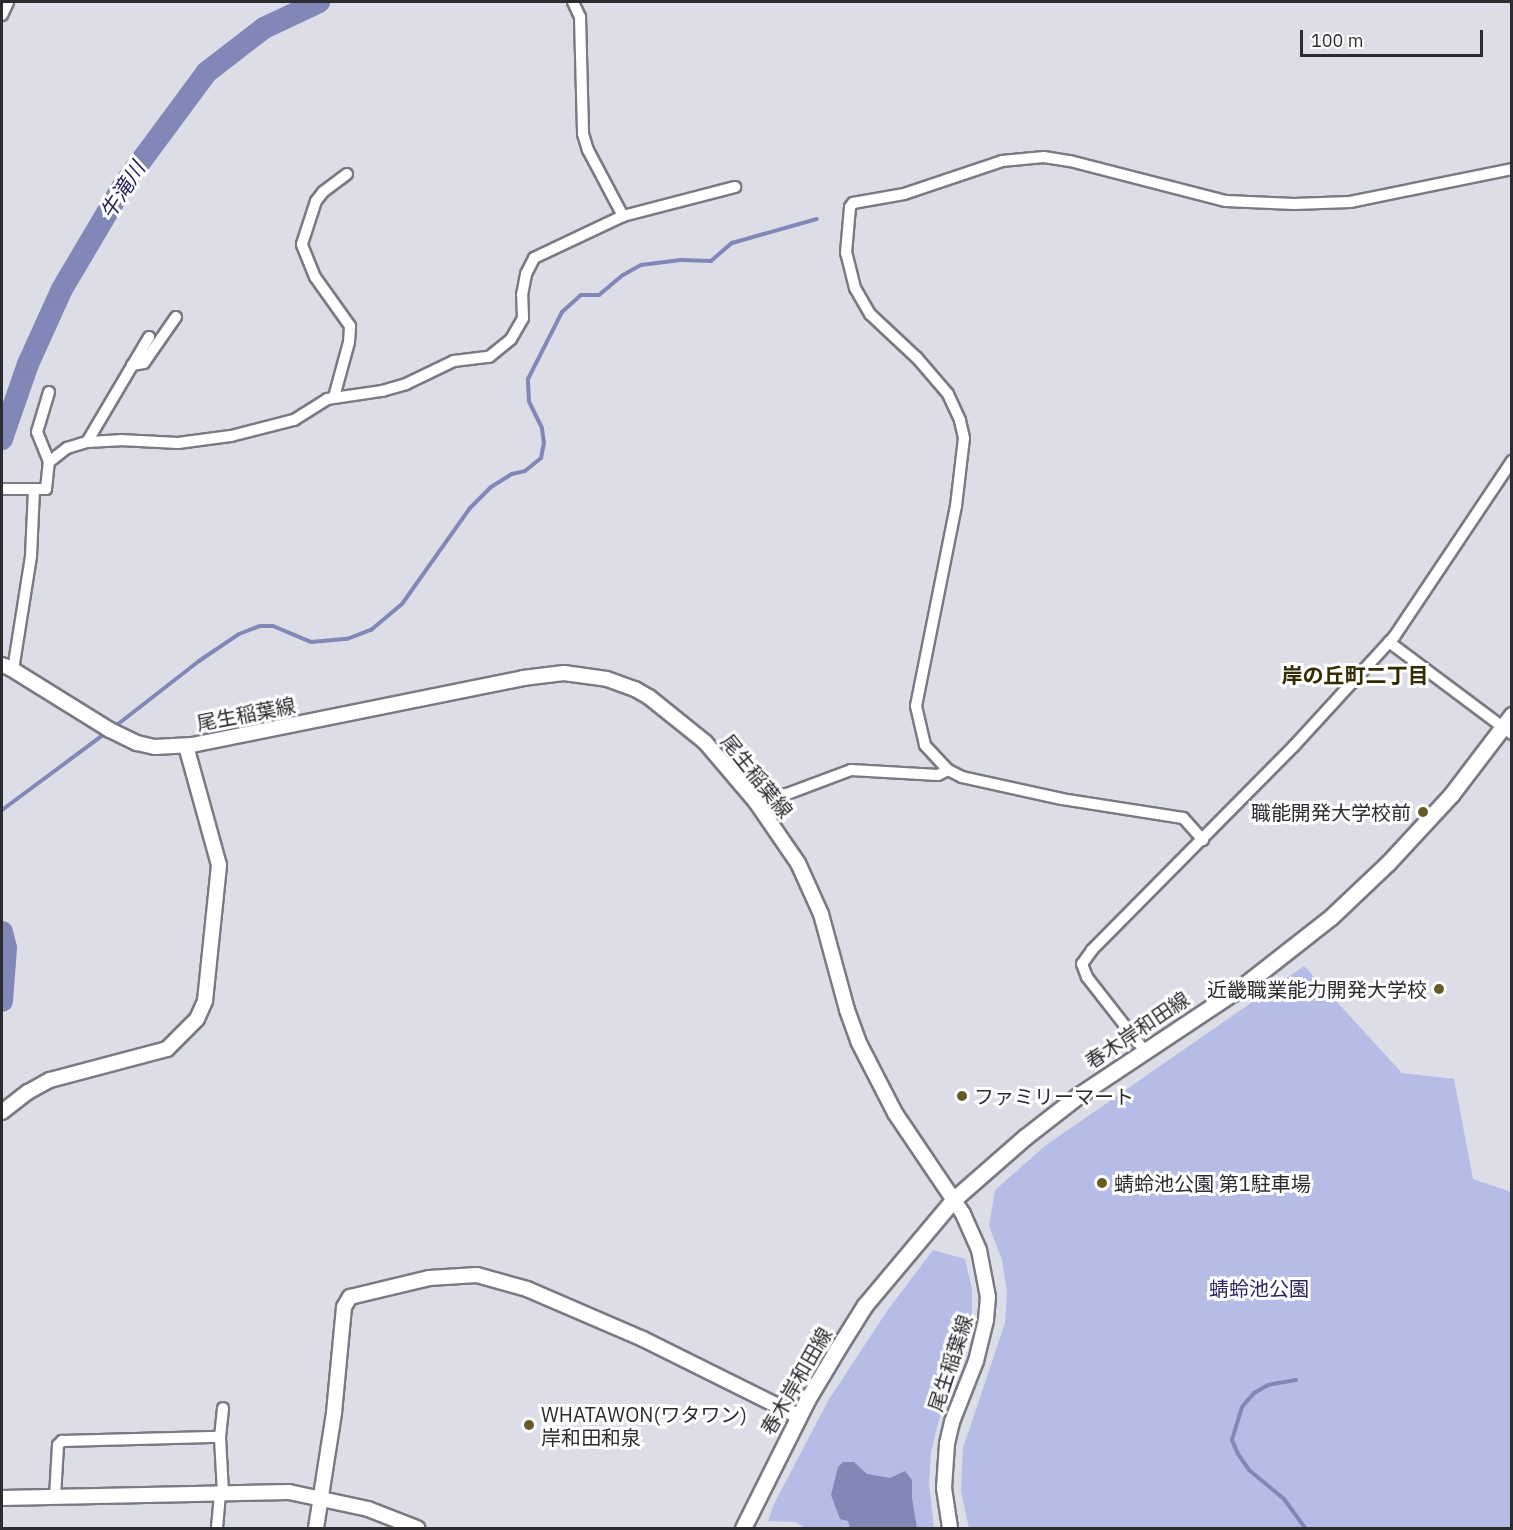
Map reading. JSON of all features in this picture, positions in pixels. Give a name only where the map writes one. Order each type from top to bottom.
[{"type":"main road","name":"春木岸和田線","points":[[743,1528],[798,1416],[866,1305],[953,1200],[1025,1137],[1078,1095],[1243,986],[1361,891],[1451,795],[1509,725]]},
{"type":"street","points":[[2,15],[8,2]]},
{"type":"street","points":[[573,2],[580,17],[583,134],[588,150],[623,216]]},
{"type":"street","points":[[1203,840],[1183,818],[1131,812],[962,777],[948,770],[925,745],[916,706],[956,506],[964,438],[960,420],[948,394],[917,358],[870,314],[855,288],[846,253],[849,207],[853,203],[904,194],[1002,161],[1044,157],[1070,161],[1226,201],[1294,204],[1350,202],[1512,169]]},
{"type":"street","points":[[334,397],[349,342],[350,326],[315,277],[302,244],[316,201],[323,192],[347,174]]},
{"type":"street","points":[[49,462],[67,448],[87,442],[120,440],[178,443],[231,436],[294,420],[334,397],[382,391],[406,384],[454,362],[489,357],[511,339],[523,318],[522,295],[526,274],[534,258],[623,216],[735,187]]},
{"type":"street","points":[[132,365],[144,363],[176,317]]},
{"type":"street","points":[[87,442],[148,338]]},
{"type":"street","points":[[7,490],[46,489],[49,462],[37,432],[49,392]]},
{"type":"street","points":[[1144,1050],[1087,977],[1082,964],[1092,950],[1294,746],[1389,642],[1512,461]]},
{"type":"street","points":[[8,668],[31,556],[34,490]]},
{"type":"street","points":[[1389,642],[1509,725]]},
{"type":"street","name":"尾生稲葉線","points":[[8,668],[110,730],[137,743],[155,747],[186,746],[543,674],[585,674],[607,678],[649,697],[705,742],[756,802],[788,846],[810,886],[821,914],[846,1010],[870,1066],[895,1113],[953,1200],[979,1250],[988,1297],[981,1343],[952,1422],[947,1444],[944,1488],[950,1528]]},
{"type":"street","points":[[2,1112],[28,1092],[50,1080],[167,1049],[197,1019],[205,1001],[219,865],[186,746]]},
{"type":"street","points":[[756,802],[767,796],[787,794],[851,770],[938,775],[948,770]]},
{"type":"street","points":[[316,1528],[334,1413],[344,1307],[350,1297],[429,1278],[477,1275],[527,1289],[643,1339],[798,1416]]},
{"type":"street","points":[[217,1528],[221,1493],[220,1437],[223,1408]]},
{"type":"street","points":[[55,1497],[58,1445],[62,1441],[220,1437]]},
{"type":"street","points":[[2,1498],[289,1492],[368,1509],[417,1528]]},
{"type":"green space","name":"蜻蛉池公園","points":[[1304,966],[1402,1073],[1454,1079],[1473,1179],[1511,1192],[1511,1528],[969,1528],[961,1492],[963,1448],[1005,1323],[1007,1292],[1002,1260],[989,1226],[995,1190],[1045,1146]]},
{"type":"green space","points":[[933,1250],[965,1259],[972,1289],[972,1321],[963,1355],[938,1423],[931,1453],[929,1484],[934,1528],[805,1528],[796,1522],[768,1521],[774,1504],[828,1401],[887,1311]]},
{"type":"shaded area","points":[[843,1462],[854,1462],[867,1474],[890,1478],[905,1471],[912,1480],[912,1498],[917,1528],[850,1528],[848,1521],[840,1519],[831,1495],[838,1467]]},
{"type":"waterway","name":"牛滝川","points":[[2,439],[28,364],[62,289],[124,184],[207,72],[264,28],[319,2]]},
{"type":"waterway","points":[[113,728],[199,661],[239,634],[260,626],[273,626],[311,642],[347,639],[371,630],[402,604],[470,508],[491,487],[512,474],[525,471],[541,458],[544,443],[542,428],[529,401],[528,379],[562,312],[581,295],[599,295],[623,275],[641,265],[681,260],[711,261],[732,243],[817,219]]},
{"type":"waterway","points":[[2,810],[107,732]]},
{"type":"waterway","name":"牛滝川","points":[[2,932],[6,948],[2,1001]]},
{"type":"waterway","points":[[1296,1380],[1268,1385],[1254,1393],[1242,1407],[1232,1440],[1249,1470],[1284,1499],[1305,1528]]},
{"type":"place","name":"職能開発大学校前","points":[[1423,812]]},
{"type":"place","name":"近畿職業能力開発大学校","points":[[1439,989]]},
{"type":"place","name":"ファミリーマート","points":[[962,1096]]},
{"type":"place","name":"蜻蛉池公園 第1駐車場","points":[[1102,1183]]},
{"type":"place","name":"WHATAWON(ワタワン) 岸和田和泉","points":[[529,1425]]},
{"type":"district","name":"岸の丘町二丁目","points":[[1355,675]]}]
